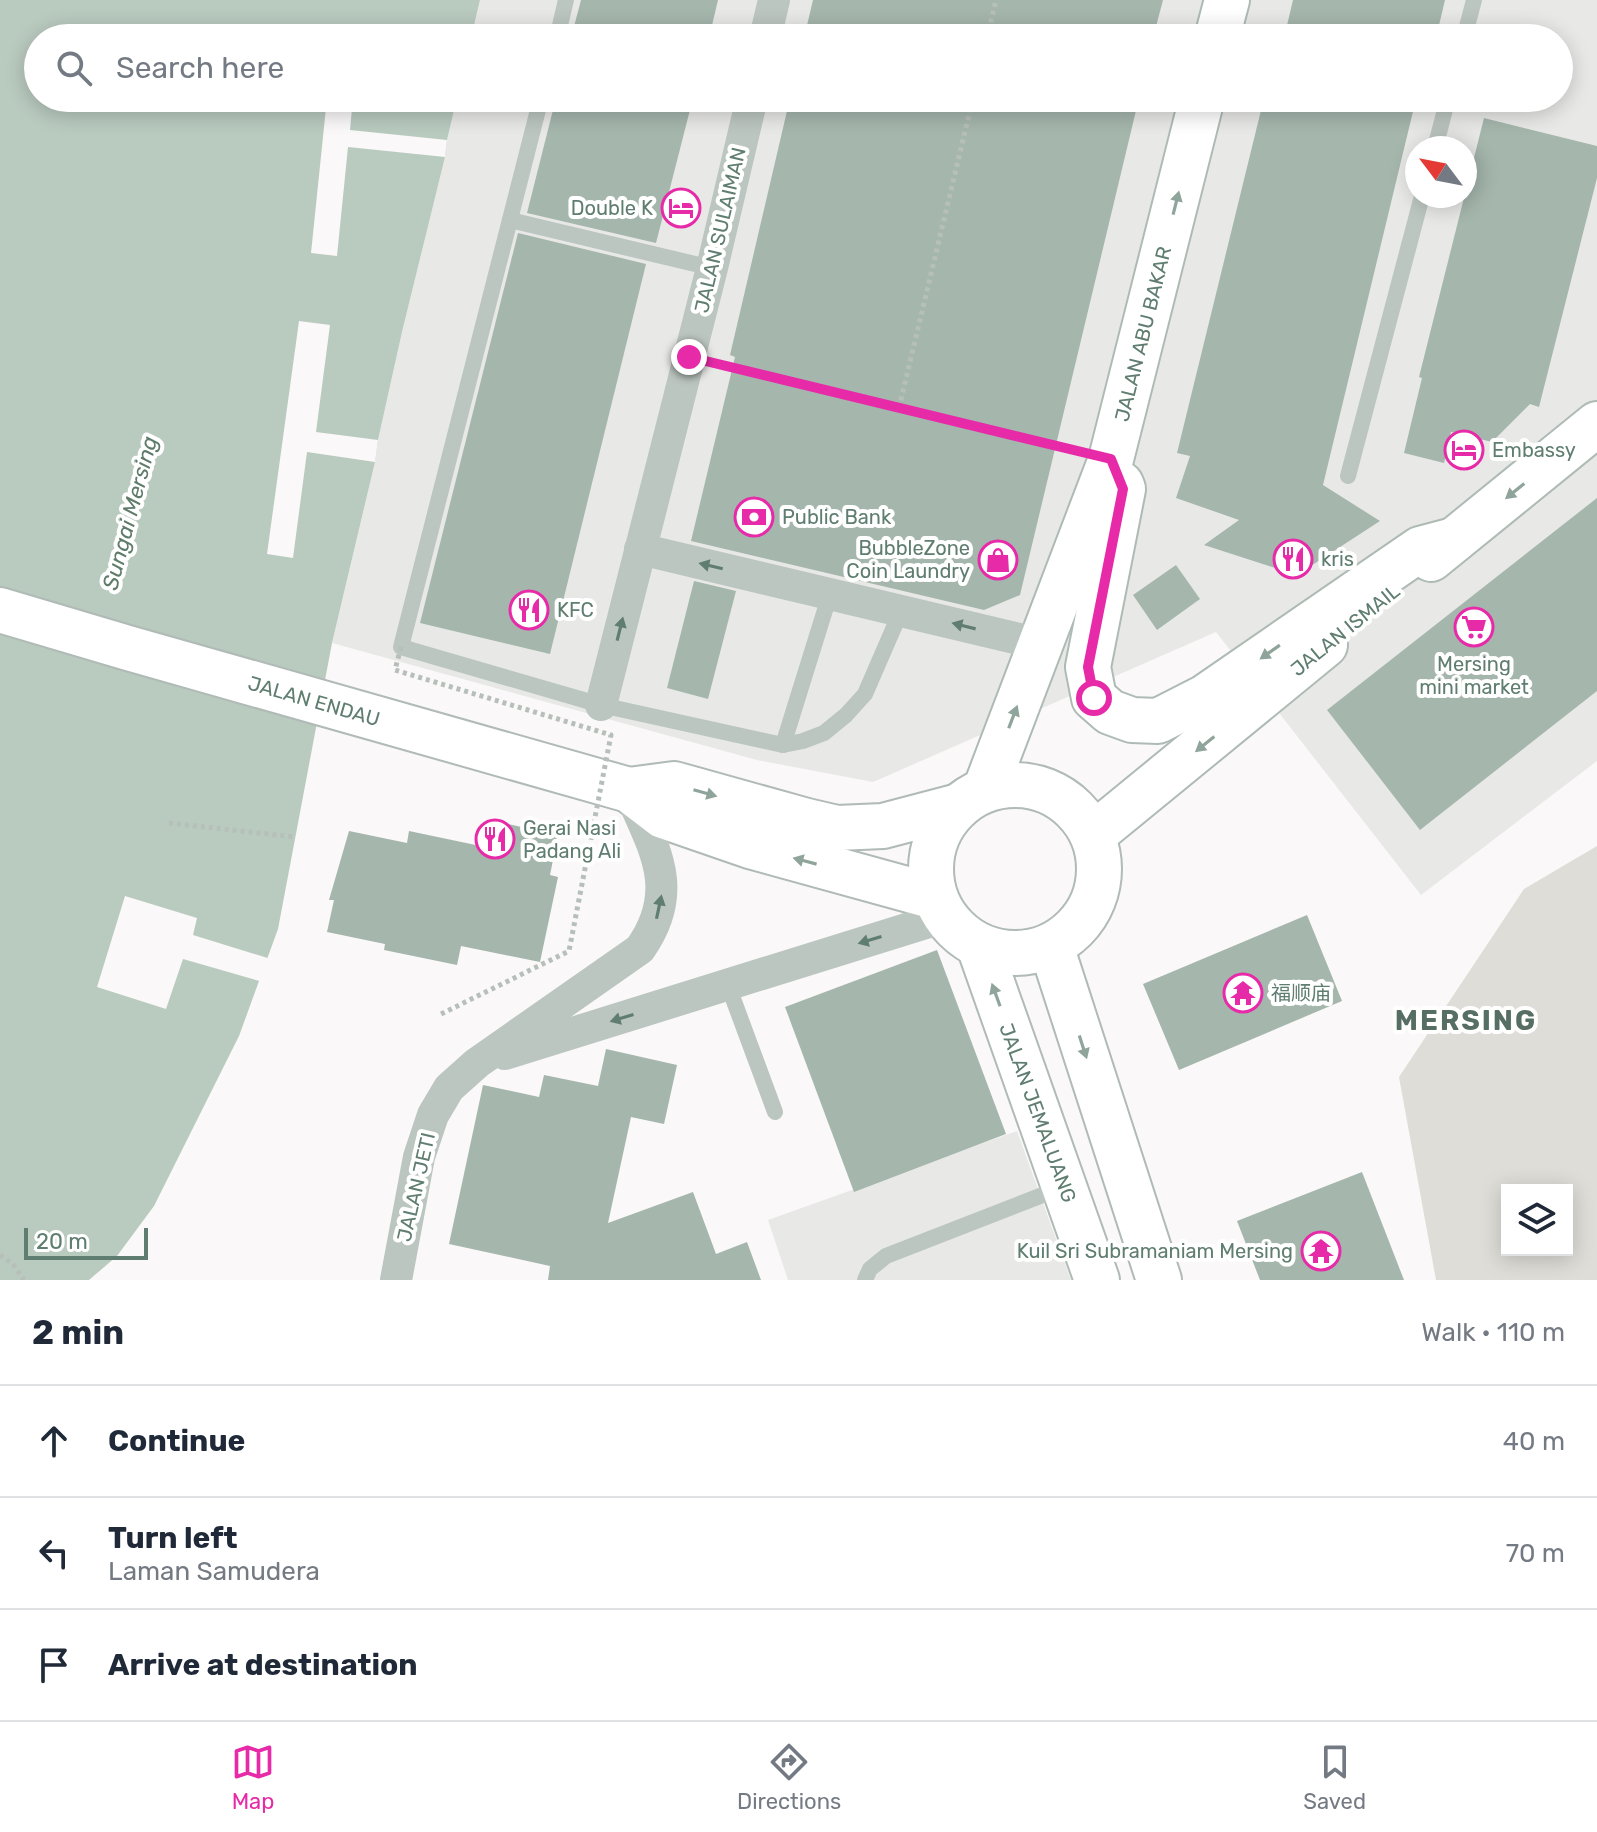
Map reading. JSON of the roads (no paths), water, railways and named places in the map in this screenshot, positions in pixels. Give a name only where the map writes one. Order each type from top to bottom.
[{"type":"main road","points":[[1221,24],[1227,0]]},
{"type":"main road","name":"JALAN ABU BAKAR","points":[[972,798],[1040,644],[1111,459],[1198,112]]},
{"type":"main road","name":"JALAN ISMAIL","points":[[1093,835],[1597,424]]},
{"type":"main road","points":[[1111,459],[1123,489],[1088,667],[1094,698],[1110,712],[1132,720],[1158,721],[1205,697],[1420,549],[1454,540]]},
{"type":"main road","name":"JALAN ENDAU","points":[[0,610],[629,790],[663,816],[940,907]]},
{"type":"main road","name":"JALAN ENDAU","points":[[629,790],[674,784],[837,828],[883,826],[972,798]]},
{"type":"main road","points":[[1015,785],[1040,788],[1062,798],[1080,815],[1093,835],[1099,872],[1090,907],[1080,923],[1051,946],[1026,953],[1000,953],[979,946],[960,934],[940,907],[930,864],[939,832],[972,798],[1015,785]]},
{"type":"main road","name":"JALAN JEMALUANG","points":[[979,946],[1097,1280]]},
{"type":"main road","points":[[1051,946],[1159,1280]]},
{"type":"street","points":[[768,24],[774,0]]},
{"type":"street","name":"JALAN SULAIMAN","points":[[601,705],[749,112]]},
{"type":"street","points":[[640,549],[1040,644]]},
{"type":"street","name":"JALAN JETI","points":[[396,1280],[419,1157],[433,1115],[449,1088],[477,1063],[640,949],[652,932],[663,888],[658,857],[629,790]]},
{"type":"street","points":[[477,1063],[728,985],[940,907]]},
{"type":"lane","points":[[560,24],[566,0]]},
{"type":"lane","points":[[1468,24],[1474,0]]},
{"type":"lane","points":[[537,112],[401,647],[601,705],[783,745],[824,733],[865,694],[901,611]]},
{"type":"lane","points":[[1438,136],[1444,112]]},
{"type":"lane","points":[[1348,476],[1419,208]]},
{"type":"lane","points":[[510,220],[712,268]]},
{"type":"lane","points":[[783,745],[830,594]]},
{"type":"lane","points":[[728,985],[775,1112]]},
{"type":"lane","points":[[865,1280],[870,1269],[886,1256],[1064,1186]]},
{"type":"water","name":"Sungai Mersing","points":[[0,0],[480,0],[474,24],[24,24],[24,112],[454,112],[332,643],[278,929],[239,1036],[154,1206],[117,1256],[89,1280],[0,1280]]},
{"type":"place","name":"Double K","points":[[681,208]]},
{"type":"place","name":"Embassy","points":[[1464,450]]},
{"type":"place","name":"Public Bank","points":[[754,517]]},
{"type":"place","name":"kris","points":[[1293,559]]},
{"type":"place","name":"BubbleZone Coin Laundry","points":[[998,560]]},
{"type":"place","name":"KFC","points":[[529,610]]},
{"type":"place","name":"Mersing mini market","points":[[1474,627]]},
{"type":"place","name":"Gerai Nasi Padang Ali","points":[[495,839]]},
{"type":"place","name":"福顺庙","points":[[1243,993]]},
{"type":"place","name":"Kuil Sri Subramaniam Mersing","points":[[1321,1251]]},
{"type":"district","name":"MERSING","points":[[1466,1020]]}]
